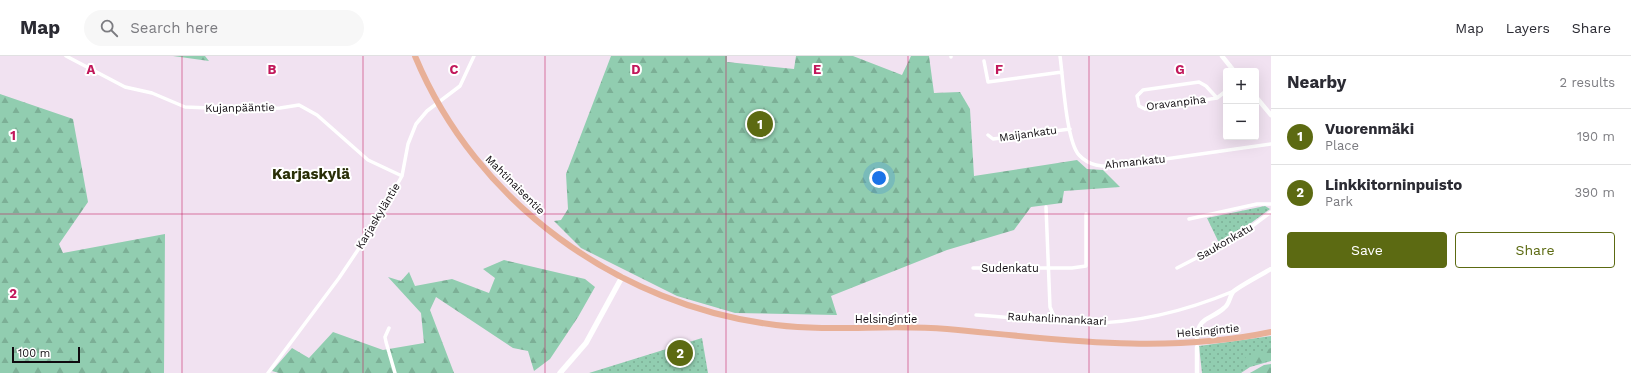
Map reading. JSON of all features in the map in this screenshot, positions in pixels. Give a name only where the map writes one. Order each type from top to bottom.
[{"type":"main road","name":"Mahtinaisentie","points":[[415,56],[435,99],[446,117],[475,158],[517,204],[561,240],[622,277]]},
{"type":"main road","name":"Helsingintie","points":[[622,277],[654,292],[701,309],[749,321],[779,325],[851,329],[944,329],[1075,342],[1119,344],[1214,342],[1271,332]]},
{"type":"main road","points":[[560,373],[586,344],[622,277]]},
{"type":"street","name":"Kujanpääntie","points":[[66,56],[125,87],[152,93],[185,107],[234,109],[280,108],[299,105],[317,115],[368,160],[402,176]]},
{"type":"street","name":"Karjaskyläntie","points":[[268,373],[360,248],[402,176],[408,144],[416,124],[427,110],[460,86],[474,56]]},
{"type":"street","name":"Ahmankatu","points":[[1060,56],[1070,129],[1077,153],[1087,162],[1100,167],[1116,166],[1271,144]]},
{"type":"street","points":[[1222,56],[1232,68]]},
{"type":"street","points":[[984,61],[988,82],[1062,72]]},
{"type":"street","name":"Oravanpiha","points":[[1217,98],[1206,86],[1199,82],[1143,90],[1137,96],[1139,106],[1145,109],[1217,98],[1223,93]]},
{"type":"street","points":[[1259,101],[1271,115]]},
{"type":"street","name":"Maijankatu","points":[[988,135],[993,139],[1070,129]]},
{"type":"street","name":"Saukonkatu","points":[[1189,219],[1256,204],[1271,204]]},
{"type":"street","points":[[1046,207],[1050,307],[1056,321]]},
{"type":"street","name":"Saukonkatu","points":[[1177,268],[1239,236],[1271,212]]},
{"type":"street","name":"Sudenkatu","points":[[972,268],[1072,268],[1086,266],[1086,214]]},
{"type":"street","name":"Rauhanlinnankaari","points":[[976,315],[1082,323],[1134,320],[1172,312],[1234,291],[1271,269]]},
{"type":"street","points":[[1196,338],[1197,329],[1201,323],[1223,309],[1228,304],[1234,291]]},
{"type":"street","points":[[389,328],[385,337],[395,373]]},
{"type":"street","points":[[1197,347],[1197,373]]},
{"type":"green space","points":[[173,56],[205,56],[209,61]]},
{"type":"green space","points":[[611,56],[727,56],[727,62],[794,69],[796,56],[853,56],[902,75],[911,56],[929,56],[934,93],[960,92],[970,109],[974,176],[1077,160],[1087,169],[1103,170],[1120,187],[1064,191],[1062,203],[1031,207],[1014,230],[947,250],[831,296],[837,315],[735,313],[677,296],[581,248],[554,221],[561,220],[568,209],[566,174]]},
{"type":"green space","points":[[0,94],[73,119],[88,202],[59,244],[63,253],[165,234],[164,373],[0,373]]},
{"type":"green space","points":[[1265,206],[1270,209],[1236,234],[1219,243],[1207,218]]},
{"type":"green space","points":[[504,260],[585,279],[595,287],[578,317],[550,359],[534,371],[528,351],[513,348],[436,297],[430,310],[454,373],[279,373],[272,371],[292,348],[309,358],[333,332],[383,350],[424,343],[421,313],[388,277],[401,281],[409,272],[415,286],[452,279],[489,293],[495,278],[483,269]]},
{"type":"green space","points":[[1271,336],[1271,361],[1250,367],[1241,373],[1202,373],[1199,346]]},
{"type":"green space","points":[[702,338],[708,373],[589,373]]},
{"type":"green space","points":[[1271,348],[1271,360],[1248,366],[1243,362],[1246,357]]},
{"type":"green space","points":[[1271,364],[1271,373],[1250,373],[1264,365]]},
{"type":"place","name":"Vuorenmäki","points":[[760,124]]},
{"type":"place","name":"Linkkitorninpuisto","points":[[680,353]]},
{"type":"district","name":"Karjaskylä","points":[[311,174]]}]
